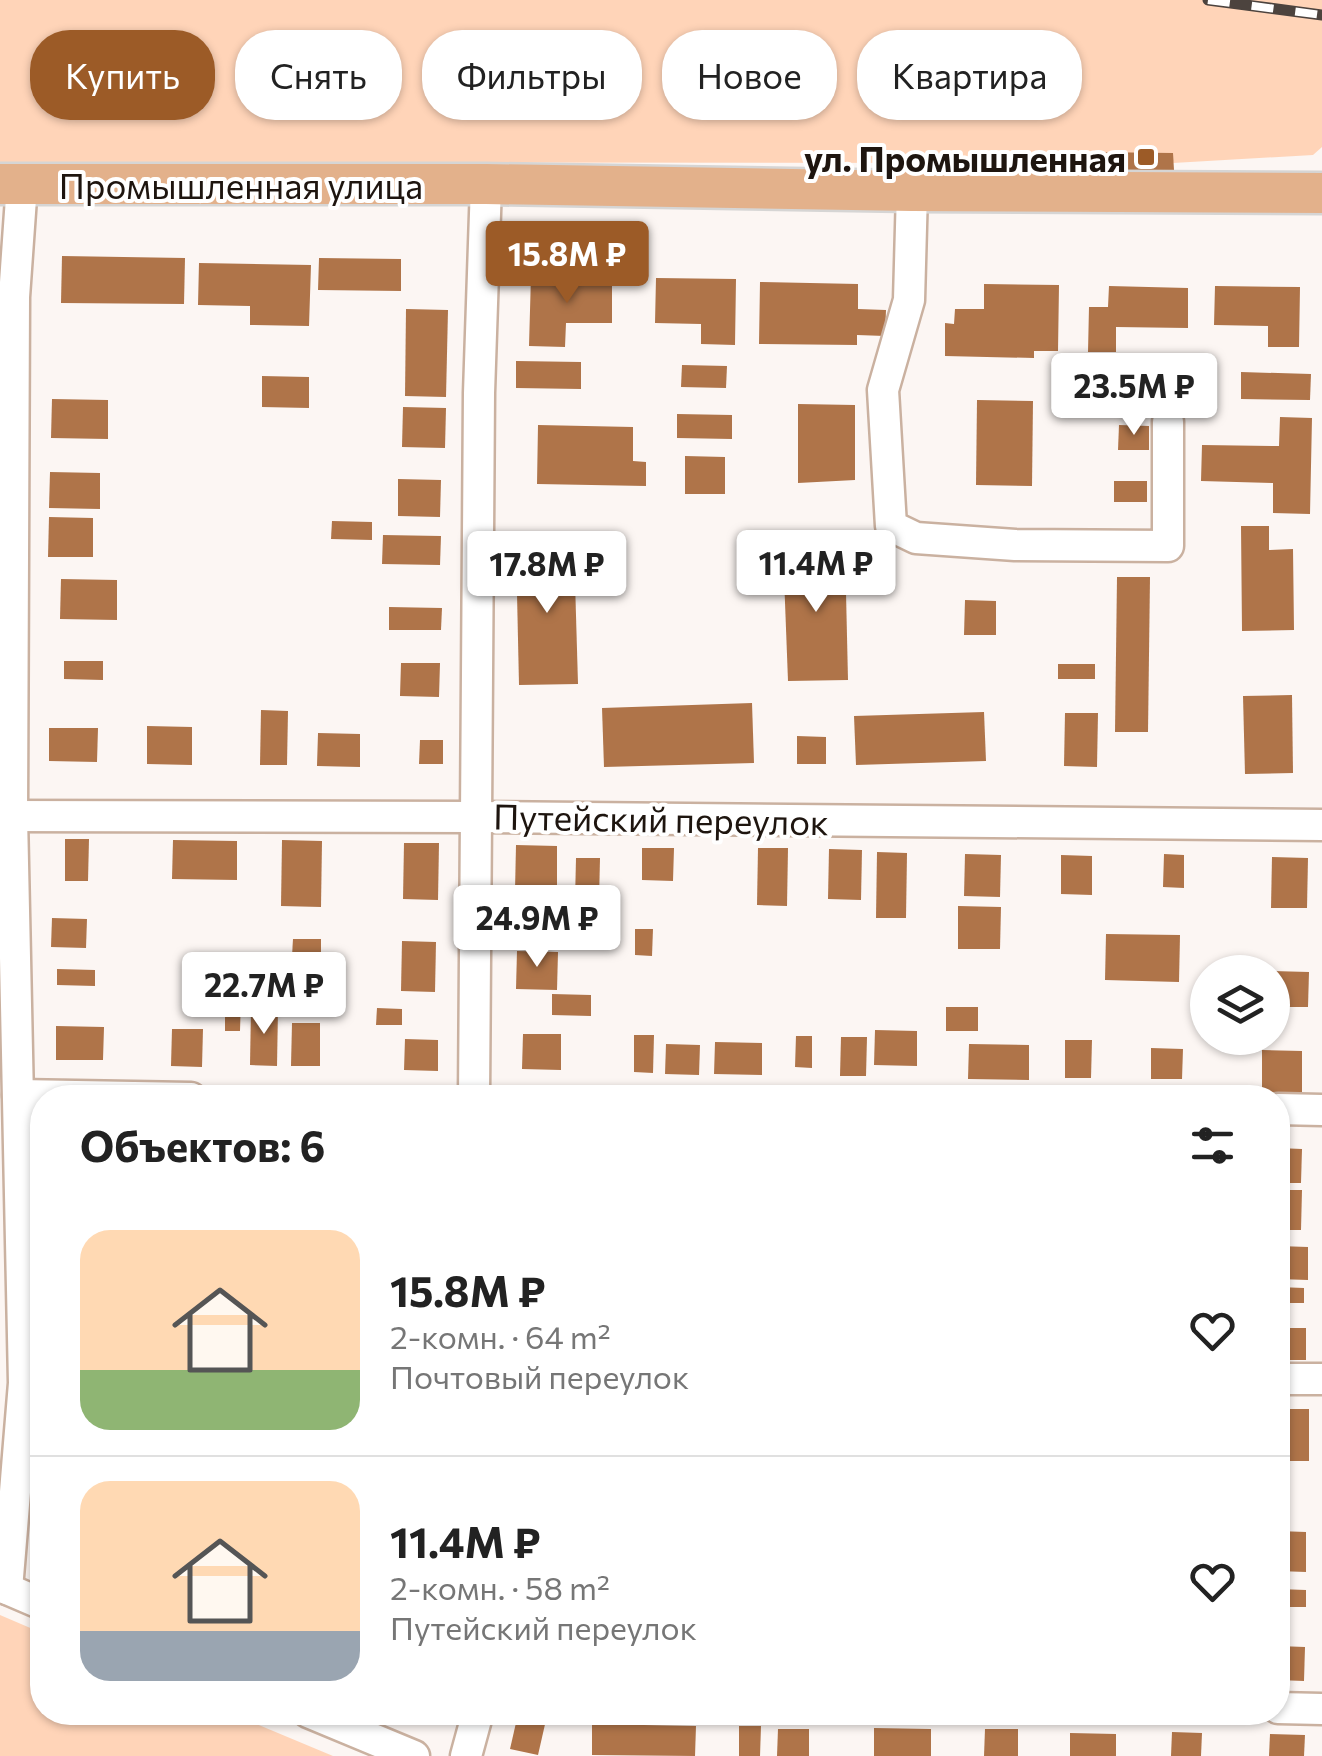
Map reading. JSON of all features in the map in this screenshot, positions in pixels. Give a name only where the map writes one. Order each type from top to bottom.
[{"type":"main road","name":"Промышленная улица","points":[[11,184],[486,184],[1322,193]]},
{"type":"street","points":[[11,184],[14,297],[6,816],[30,1311]]},
{"type":"street","points":[[474,1085],[479,393],[486,184]]},
{"type":"street","points":[[912,191],[909,300],[884,390],[891,526],[916,538],[1168,546],[1168,422]]},
{"type":"street","name":"Путейский переулок","points":[[6,816],[1322,825]]},
{"type":"street","points":[[18,1096],[30,1096]]},
{"type":"street","points":[[1290,1109],[1322,1110]]},
{"type":"street","points":[[1290,1379],[1322,1379]]},
{"type":"street","points":[[30,1410],[4,1588],[30,1599]]},
{"type":"street","points":[[1290,1708],[1322,1709]]},
{"type":"street","points":[[339,1725],[414,1756]]},
{"type":"street","points":[[466,1756],[474,1725]]},
{"type":"shaded area","points":[[0,0],[1322,0],[1322,147],[1313,155],[1173,163],[1172,153],[1115,153],[1088,163],[0,162]]},
{"type":"shaded area","points":[[0,1615],[30,1628],[30,1725],[259,1725],[333,1756],[0,1756]]},
{"type":"building","points":[[1088,152],[1173,153],[1174,170],[1088,170]]},
{"type":"building","points":[[62,256],[185,258],[184,304],[61,303]]},
{"type":"building","points":[[319,258],[401,259],[401,291],[318,290]]},
{"type":"building","points":[[199,263],[311,265],[309,326],[250,325],[250,306],[198,305]]},
{"type":"building","points":[[531,275],[612,277],[612,323],[566,323],[565,347],[529,346]]},
{"type":"building","points":[[656,278],[736,279],[735,345],[701,344],[701,324],[655,323]]},
{"type":"building","points":[[760,282],[858,284],[858,309],[886,310],[885,336],[857,335],[857,345],[759,344]]},
{"type":"building","points":[[984,284],[1059,285],[1058,351],[1034,351],[1034,358],[945,356],[945,323],[954,324],[955,309],[984,309]]},
{"type":"building","points":[[1109,286],[1188,288],[1188,328],[1116,327],[1116,352],[1088,352],[1089,307],[1108,307]]},
{"type":"building","points":[[1215,286],[1300,287],[1299,347],[1268,347],[1268,326],[1214,325]]},
{"type":"building","points":[[406,309],[448,310],[446,397],[405,396]]},
{"type":"building","points":[[516,361],[581,362],[581,389],[516,388]]},
{"type":"building","points":[[682,365],[727,366],[726,388],[681,387]]},
{"type":"building","points":[[1241,372],[1311,374],[1310,400],[1241,399]]},
{"type":"building","points":[[262,376],[309,377],[309,408],[262,407]]},
{"type":"building","points":[[1082,382],[1129,383],[1129,398],[1082,397]]},
{"type":"building","points":[[52,399],[108,400],[108,439],[51,438]]},
{"type":"building","points":[[977,400],[1033,401],[1032,486],[976,485]]},
{"type":"building","points":[[798,404],[855,405],[855,480],[798,483]]},
{"type":"building","points":[[403,407],[446,408],[445,448],[402,447]]},
{"type":"building","points":[[677,414],[732,415],[732,439],[677,438]]},
{"type":"building","points":[[1280,417],[1312,418],[1310,514],[1273,513],[1273,483],[1201,481],[1202,445],[1279,446]]},
{"type":"building","points":[[538,425],[633,427],[633,461],[646,462],[646,486],[537,484]]},
{"type":"building","points":[[1119,425],[1149,426],[1149,450],[1118,450]]},
{"type":"building","points":[[685,456],[725,457],[725,494],[685,494]]},
{"type":"building","points":[[50,472],[100,473],[100,509],[49,508]]},
{"type":"building","points":[[398,479],[441,480],[440,517],[398,516]]},
{"type":"building","points":[[1114,481],[1147,481],[1147,502],[1114,502]]},
{"type":"building","points":[[49,517],[93,518],[93,557],[48,557]]},
{"type":"building","points":[[332,521],[372,522],[372,540],[331,539]]},
{"type":"building","points":[[1241,526],[1269,526],[1269,550],[1293,549],[1294,630],[1242,631]]},
{"type":"building","points":[[383,535],[441,536],[440,565],[382,564]]},
{"type":"building","points":[[574,547],[578,684],[519,685],[516,548]]},
{"type":"building","points":[[845,549],[848,680],[788,681],[783,550]]},
{"type":"building","points":[[1117,577],[1150,577],[1148,732],[1115,732]]},
{"type":"building","points":[[61,579],[117,580],[117,620],[60,619]]},
{"type":"building","points":[[965,600],[996,601],[996,635],[964,635]]},
{"type":"building","points":[[389,607],[442,608],[441,630],[389,630]]},
{"type":"building","points":[[64,661],[103,661],[103,680],[64,679]]},
{"type":"building","points":[[401,663],[440,663],[439,697],[400,696]]},
{"type":"building","points":[[1058,664],[1095,664],[1095,679],[1058,679]]},
{"type":"building","points":[[1292,695],[1293,773],[1245,774],[1243,696]]},
{"type":"building","points":[[752,703],[754,763],[604,767],[602,708]]},
{"type":"building","points":[[261,710],[288,711],[287,765],[260,765]]},
{"type":"building","points":[[984,712],[986,761],[856,765],[854,716]]},
{"type":"building","points":[[1065,713],[1098,713],[1097,767],[1064,766]]},
{"type":"building","points":[[147,726],[192,727],[192,765],[147,764]]},
{"type":"building","points":[[49,728],[98,728],[97,762],[49,761]]},
{"type":"building","points":[[318,733],[360,734],[360,767],[317,766]]},
{"type":"building","points":[[797,736],[826,737],[826,764],[797,764]]},
{"type":"building","points":[[420,740],[443,740],[443,764],[419,764]]},
{"type":"building","points":[[65,839],[89,839],[88,881],[65,881]]},
{"type":"building","points":[[173,840],[237,841],[237,880],[172,879]]},
{"type":"building","points":[[282,840],[322,841],[321,907],[281,906]]},
{"type":"building","points":[[404,843],[439,843],[438,900],[403,899]]},
{"type":"building","points":[[516,845],[557,846],[557,891],[515,891]]},
{"type":"building","points":[[642,848],[674,848],[673,881],[642,880]]},
{"type":"building","points":[[758,848],[788,848],[787,906],[757,905]]},
{"type":"building","points":[[829,849],[862,850],[861,900],[828,899]]},
{"type":"building","points":[[877,852],[907,853],[906,918],[876,918]]},
{"type":"building","points":[[965,854],[1001,855],[1000,897],[964,896]]},
{"type":"building","points":[[1164,854],[1184,855],[1184,888],[1163,887]]},
{"type":"building","points":[[1061,855],[1092,856],[1092,895],[1061,894]]},
{"type":"building","points":[[1272,857],[1308,858],[1307,908],[1271,908]]},
{"type":"building","points":[[576,858],[600,858],[599,901],[575,901]]},
{"type":"building","points":[[958,906],[1001,907],[1000,949],[958,949]]},
{"type":"building","points":[[52,918],[87,919],[86,948],[51,947]]},
{"type":"building","points":[[635,929],[653,929],[652,956],[635,955]]},
{"type":"building","points":[[1106,934],[1180,935],[1179,982],[1105,980]]},
{"type":"building","points":[[293,939],[321,939],[321,957],[292,956]]},
{"type":"building","points":[[402,941],[436,942],[435,992],[401,991]]},
{"type":"building","points":[[517,951],[558,952],[557,990],[516,989]]},
{"type":"building","points":[[57,969],[95,970],[95,986],[57,985]]},
{"type":"building","points":[[1290,971],[1309,972],[1308,1007],[1290,1007]]},
{"type":"building","points":[[552,994],[591,995],[591,1016],[552,1015]]},
{"type":"building","points":[[225,998],[241,998],[240,1031],[225,1031]]},
{"type":"building","points":[[946,1007],[978,1007],[978,1031],[946,1031]]},
{"type":"building","points":[[251,1008],[278,1009],[277,1066],[250,1065]]},
{"type":"building","points":[[377,1008],[402,1009],[402,1025],[376,1025]]},
{"type":"building","points":[[292,1023],[320,1023],[320,1066],[291,1066]]},
{"type":"building","points":[[56,1026],[104,1027],[103,1060],[56,1060]]},
{"type":"building","points":[[172,1029],[203,1029],[202,1067],[171,1066]]},
{"type":"building","points":[[875,1030],[917,1031],[917,1066],[874,1065]]},
{"type":"building","points":[[523,1034],[561,1034],[561,1070],[522,1069]]},
{"type":"building","points":[[634,1035],[654,1035],[653,1073],[634,1072]]},
{"type":"building","points":[[796,1036],[812,1036],[812,1068],[795,1067]]},
{"type":"building","points":[[841,1037],[867,1037],[866,1076],[840,1076]]},
{"type":"building","points":[[405,1039],[438,1040],[438,1071],[404,1070]]},
{"type":"building","points":[[1065,1040],[1092,1040],[1091,1078],[1065,1078]]},
{"type":"building","points":[[715,1042],[762,1043],[762,1075],[714,1074]]},
{"type":"building","points":[[666,1044],[700,1045],[699,1075],[665,1074]]},
{"type":"building","points":[[969,1044],[1029,1045],[1029,1080],[968,1079]]},
{"type":"building","points":[[1151,1048],[1183,1049],[1182,1079],[1151,1079]]},
{"type":"building","points":[[1302,1051],[1302,1094],[1290,1094],[1290,1085],[1262,1085],[1262,1055]]},
{"type":"building","points":[[1290,1148],[1302,1149],[1301,1183],[1290,1183]]},
{"type":"building","points":[[1290,1190],[1302,1190],[1301,1230],[1290,1230]]},
{"type":"building","points":[[1290,1246],[1308,1247],[1308,1280],[1290,1279]]},
{"type":"building","points":[[1290,1287],[1304,1288],[1304,1303],[1290,1303]]},
{"type":"building","points":[[1290,1328],[1306,1328],[1306,1360],[1290,1360]]},
{"type":"building","points":[[1290,1409],[1309,1409],[1309,1461],[1290,1461]]},
{"type":"building","points":[[1290,1531],[1306,1532],[1306,1572],[1290,1571]]},
{"type":"building","points":[[1290,1589],[1306,1590],[1306,1607],[1290,1607]]},
{"type":"building","points":[[1290,1646],[1305,1647],[1304,1681],[1290,1680]]},
{"type":"building","points":[[515,1725],[545,1725],[538,1755],[510,1749]]},
{"type":"building","points":[[592,1725],[696,1726],[695,1756],[592,1755]]},
{"type":"building","points":[[739,1726],[761,1726],[760,1756],[739,1756]]},
{"type":"building","points":[[874,1728],[931,1729],[931,1756],[874,1756]]},
{"type":"building","points":[[778,1729],[809,1729],[809,1756],[777,1756]]},
{"type":"building","points":[[985,1729],[1018,1729],[1018,1756],[984,1756]]},
{"type":"building","points":[[1172,1732],[1202,1733],[1201,1756],[1171,1756]]},
{"type":"building","points":[[1070,1733],[1116,1734],[1116,1756],[1070,1756]]},
{"type":"building","points":[[1270,1734],[1305,1735],[1304,1756],[1269,1756]]},
{"type":"railway","points":[[1208,0],[1322,15]]},
{"type":"place","name":"ул. Промышленная","points":[[1146,157]]}]
